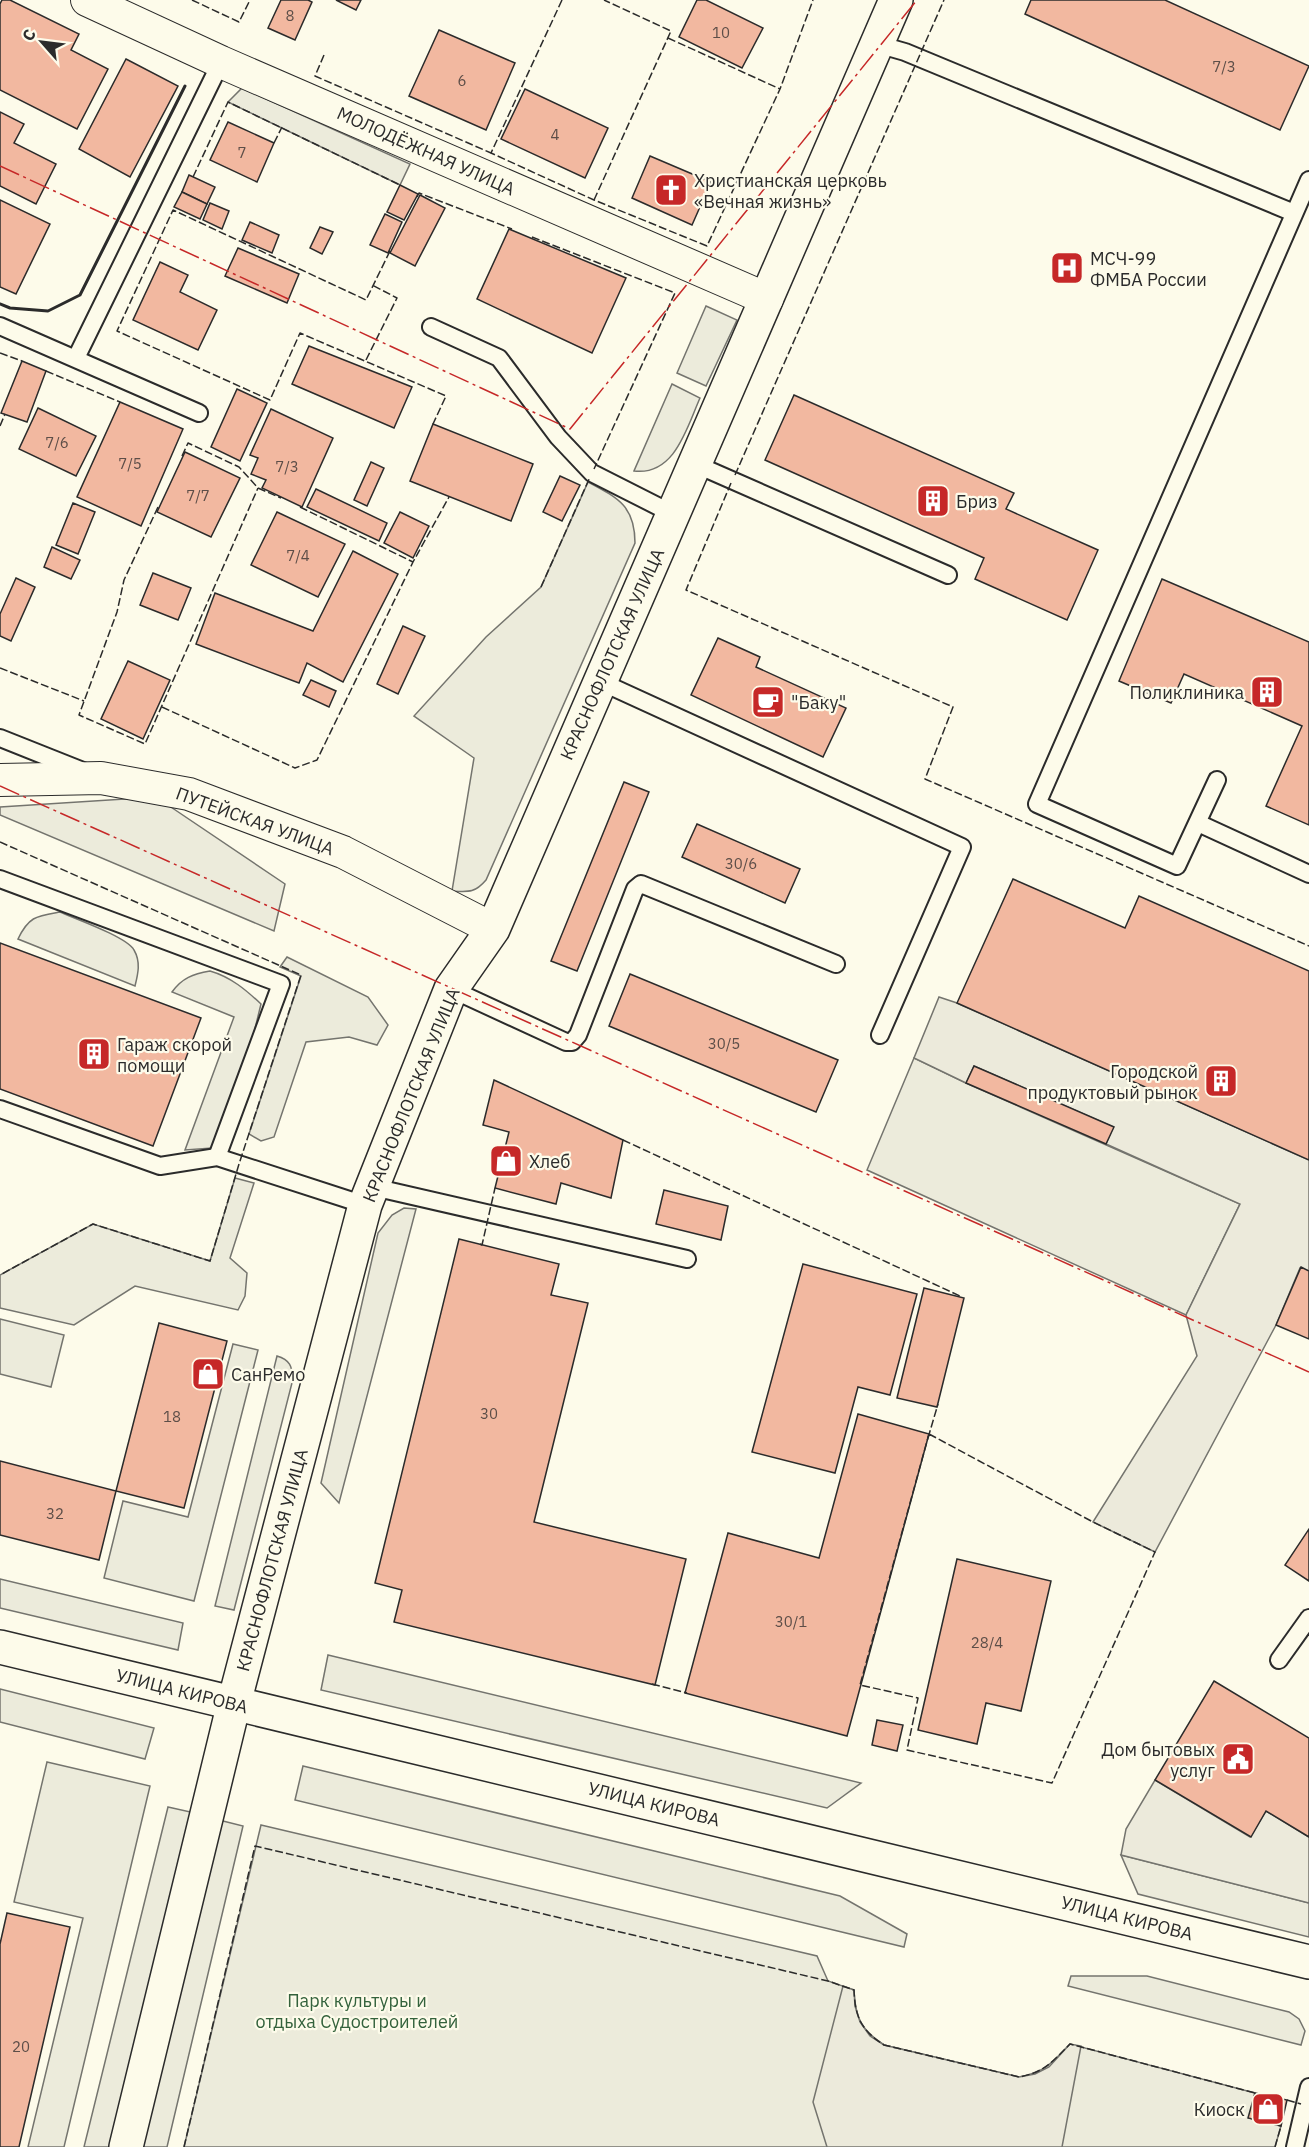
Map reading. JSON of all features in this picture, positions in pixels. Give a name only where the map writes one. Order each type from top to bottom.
[{"type":"street","name":"МОЛОДЁЖНАЯ УЛИЦА","points":[[87,0],[221,62],[767,299]]},
{"type":"street","name":"КРАСНОФЛОТСКАЯ УЛИЦА","points":[[126,2147],[234,1703],[369,1196],[451,989],[493,929],[896,0]]},
{"type":"street","name":"ПУТЕЙСКАЯ УЛИЦА","points":[[0,780],[101,778],[189,794],[343,852],[493,929]]},
{"type":"street","name":"УЛИЦА КИРОВА","points":[[0,1647],[1309,1962]]},
{"type":"lane","points":[[877,44],[912,54],[1294,213]]},
{"type":"lane","points":[[76,358],[221,62]]},
{"type":"lane","points":[[1217,780],[1177,866],[1037,804],[1309,180]]},
{"type":"lane","points":[[0,326],[199,413]]},
{"type":"lane","points":[[431,327],[499,358],[558,437],[592,473],[673,514]]},
{"type":"lane","points":[[695,464],[948,574]]},
{"type":"lane","points":[[599,681],[962,847],[880,1035]]},
{"type":"lane","points":[[0,738],[101,778]]},
{"type":"lane","points":[[1198,823],[1309,873]]},
{"type":"lane","points":[[0,879],[281,984],[217,1157]]},
{"type":"lane","points":[[451,989],[566,1042],[572,1042],[578,1035],[635,889],[642,884],[836,964]]},
{"type":"lane","points":[[0,1109],[160,1167],[217,1157],[369,1196],[687,1259]]},
{"type":"lane","points":[[1279,1660],[1309,1618]]},
{"type":"lane","points":[[1295,2147],[1309,2087]]},
{"type":"green space","points":[[242,88],[410,164],[400,185],[228,102]]},
{"type":"green space","points":[[706,306],[737,320],[706,386],[677,373]]},
{"type":"green space","points":[[672,384],[700,398],[690,422],[678,447],[660,466],[634,471]]},
{"type":"green space","points":[[588,482],[623,505],[632,520],[635,543],[486,880],[471,891],[452,891],[474,758],[414,716],[486,637],[541,587]]},
{"type":"green space","points":[[156,797],[285,884],[274,931],[0,815],[0,807]]},
{"type":"green space","points":[[60,912],[112,934],[129,945],[136,954],[138,964],[135,986],[18,939],[34,918]]},
{"type":"green space","points":[[287,957],[368,997],[388,1025],[377,1045],[349,1037],[306,1042],[274,1137],[261,1141],[249,1134],[301,976],[280,967]]},
{"type":"green space","points":[[210,971],[231,980],[261,1004],[226,1147],[185,1150],[234,1017],[172,992],[188,977]]},
{"type":"green space","points":[[914,1058],[1240,1204],[1186,1315],[867,1170]]},
{"type":"green space","points":[[235,1178],[254,1183],[230,1258],[247,1273],[245,1296],[238,1310],[135,1286],[74,1325],[0,1308],[0,1275],[93,1224],[210,1261]]},
{"type":"green space","points":[[404,1208],[416,1209],[339,1503],[321,1483],[378,1233],[392,1215]]},
{"type":"green space","points":[[0,1319],[64,1335],[51,1387],[0,1374]]},
{"type":"green space","points":[[233,1344],[258,1350],[194,1601],[104,1578],[123,1501],[188,1517]]},
{"type":"green space","points":[[277,1356],[285,1359],[289,1364],[293,1379],[234,1610],[215,1606]]},
{"type":"green space","points":[[0,1579],[183,1623],[178,1650],[0,1608]]},
{"type":"green space","points":[[328,1655],[861,1783],[827,1808],[321,1690]]},
{"type":"green space","points":[[0,1689],[154,1728],[145,1759],[0,1722]]},
{"type":"green space","points":[[47,1762],[150,1786],[64,2147],[28,2147],[83,1918],[14,1902]]},
{"type":"green space","points":[[303,1766],[840,1896],[907,1934],[904,1947],[295,1800]]},
{"type":"green space","points":[[168,1807],[195,1813],[112,2147],[84,2147]]},
{"type":"green space","points":[[219,1820],[243,1826],[167,2147],[142,2147]]},
{"type":"green space","name":"Парк культуры и отдыха Судостроителей","points":[[261,1825],[817,1956],[828,1981],[854,1990],[856,2008],[861,2022],[870,2034],[884,2045],[1019,2077],[1048,2066],[1070,2044],[1255,2093],[1249,2118],[1281,2126],[1275,2147],[184,2147]]},
{"type":"green space","points":[[1121,1855],[1309,1903],[1309,1937],[1138,1894]]},
{"type":"green space","points":[[1071,1976],[1147,1976],[1289,2012],[1299,2019],[1305,2031],[1301,2045],[1068,1986]]},
{"type":"shaded area","points":[[939,997],[1309,1160],[1309,1271],[1300,1268],[1276,1325],[1155,1552],[1093,1522],[1197,1356],[1186,1315],[1240,1204],[1106,1144],[1113,1127],[974,1066],[966,1083],[914,1058]]},
{"type":"shaded area","points":[[1155,1780],[1250,1837],[1266,1811],[1309,1837],[1309,1903],[1121,1855],[1126,1829]]},
{"type":"shaded area","points":[[843,1986],[854,1990],[855,2006],[860,2022],[870,2036],[884,2045],[1019,2077],[1035,2074],[1049,2067],[1070,2044],[1081,2046],[1062,2147],[827,2147],[813,2102]]},
{"type":"building","points":[[2,0],[10,0],[79,34],[71,50],[108,69],[77,129],[0,90],[0,4]]},
{"type":"building","points":[[281,0],[312,2],[295,40],[268,28]]},
{"type":"building","points":[[336,0],[361,0],[356,10]]},
{"type":"building","points":[[697,0],[706,0],[763,28],[742,68],[679,37]]},
{"type":"building","points":[[1031,0],[1165,0],[1309,66],[1280,130],[1025,14]]},
{"type":"building","points":[[439,30],[515,63],[486,130],[409,96]]},
{"type":"building","points":[[126,59],[178,86],[130,177],[79,149]]},
{"type":"building","points":[[525,89],[608,128],[585,178],[501,139]]},
{"type":"building","points":[[0,112],[24,124],[14,143],[56,164],[36,204],[0,186]]},
{"type":"building","points":[[228,122],[274,143],[257,182],[210,160]]},
{"type":"building","name":"Христианская церковь «Вечная жизнь»","points":[[650,156],[711,182],[692,225],[632,198]]},
{"type":"building","points":[[189,175],[215,187],[207,204],[182,192]]},
{"type":"building","points":[[400,185],[418,194],[404,220],[387,212]]},
{"type":"building","points":[[182,192],[207,204],[200,219],[174,207]]},
{"type":"building","points":[[420,195],[445,208],[415,266],[390,253]]},
{"type":"building","points":[[0,200],[50,224],[16,294],[0,287]]},
{"type":"building","points":[[210,203],[229,211],[222,229],[203,220]]},
{"type":"building","points":[[385,214],[402,222],[388,253],[370,245]]},
{"type":"building","points":[[250,222],[279,235],[272,253],[242,240]]},
{"type":"building","points":[[320,227],[333,232],[322,254],[310,248]]},
{"type":"building","points":[[509,229],[626,278],[592,353],[477,299]]},
{"type":"building","points":[[238,248],[299,274],[287,303],[225,276]]},
{"type":"building","points":[[160,262],[188,275],[180,292],[217,310],[198,350],[133,320]]},
{"type":"building","points":[[309,346],[412,387],[394,428],[292,384]]},
{"type":"building","points":[[22,361],[46,371],[27,422],[1,413]]},
{"type":"building","points":[[237,389],[267,403],[240,461],[211,447]]},
{"type":"building","name":"Бриз","points":[[794,395],[1014,493],[1006,509],[1098,550],[1067,620],[975,579],[984,558],[765,460]]},
{"type":"building","points":[[120,402],[183,429],[141,526],[77,497]]},
{"type":"building","points":[[38,408],[96,436],[76,476],[19,449]]},
{"type":"building","points":[[271,409],[333,438],[302,507],[262,488],[266,480],[251,474],[258,458],[250,455]]},
{"type":"building","points":[[433,424],[533,464],[511,521],[410,481]]},
{"type":"building","points":[[185,452],[240,478],[211,537],[157,512]]},
{"type":"building","points":[[371,462],[384,468],[367,506],[354,500]]},
{"type":"building","points":[[560,476],[580,485],[562,521],[543,512]]},
{"type":"building","points":[[316,489],[387,523],[379,541],[307,507]]},
{"type":"building","points":[[73,503],[95,512],[78,554],[56,545]]},
{"type":"building","points":[[277,512],[345,544],[318,597],[251,565]]},
{"type":"building","points":[[400,512],[429,526],[413,558],[384,543]]},
{"type":"building","points":[[52,547],[80,560],[71,579],[44,567]]},
{"type":"building","points":[[353,551],[398,574],[343,682],[307,663],[299,683],[196,644],[215,593],[313,631]]},
{"type":"building","points":[[153,573],[191,588],[178,620],[140,605]]},
{"type":"building","points":[[16,578],[35,587],[11,641],[0,636],[0,614]]},
{"type":"building","name":"Поликлиника","points":[[1162,579],[1309,642],[1309,825],[1266,806],[1302,726],[1184,674],[1171,703],[1119,681]]},
{"type":"building","points":[[403,626],[425,636],[398,694],[377,684]]},
{"type":"building","name":"\"Баку\"","points":[[718,638],[760,657],[756,667],[846,708],[823,757],[691,695]]},
{"type":"building","points":[[128,661],[170,680],[143,739],[101,719]]},
{"type":"building","points":[[311,680],[336,691],[329,707],[303,695]]},
{"type":"building","points":[[624,782],[649,792],[577,971],[551,961]]},
{"type":"building","points":[[697,824],[800,869],[785,903],[682,857]]},
{"type":"building","name":"Городской продуктовый рынок","points":[[1013,879],[1125,928],[1139,896],[1309,971],[1309,1160],[957,1003]]},
{"type":"building","name":"Гараж скорой помощи","points":[[0,943],[201,1018],[153,1146],[0,1089]]},
{"type":"building","points":[[630,974],[838,1060],[816,1112],[609,1026]]},
{"type":"building","points":[[974,1066],[1114,1127],[1106,1144],[966,1083]]},
{"type":"building","points":[[494,1080],[623,1140],[611,1198],[561,1183],[556,1204],[495,1188],[509,1132],[483,1125]]},
{"type":"building","points":[[664,1190],[728,1206],[721,1240],[656,1224]]},
{"type":"building","points":[[459,1239],[559,1264],[551,1295],[588,1303],[534,1522],[686,1559],[655,1685],[394,1622],[402,1590],[375,1583]]},
{"type":"building","points":[[803,1264],[917,1294],[890,1395],[858,1387],[835,1473],[752,1452]]},
{"type":"building","points":[[1301,1267],[1309,1271],[1309,1339],[1276,1325]]},
{"type":"building","points":[[924,1288],[964,1298],[937,1407],[897,1398]]},
{"type":"building","points":[[159,1323],[227,1341],[184,1508],[116,1491]]},
{"type":"building","points":[[858,1414],[929,1434],[847,1736],[685,1693],[728,1533],[819,1558]]},
{"type":"building","points":[[0,1461],[116,1491],[99,1560],[0,1535]]},
{"type":"building","points":[[1309,1529],[1309,1581],[1285,1565]]},
{"type":"building","points":[[957,1559],[1051,1581],[1021,1711],[986,1703],[977,1744],[918,1730]]},
{"type":"building","name":"Дом бытовых услуг","points":[[1214,1681],[1309,1738],[1309,1837],[1266,1811],[1251,1837],[1155,1780]]},
{"type":"building","points":[[877,1720],[903,1725],[897,1751],[872,1745]]},
{"type":"building","points":[[7,1913],[70,1927],[19,2147],[0,2147],[0,1944]]},
{"type":"building","name":"Киоск","points":[[1255,2093],[1287,2100],[1281,2126],[1248,2118]]},
{"type":"fence","points":[[192,0],[239,22],[250,0]]},
{"type":"fence","points":[[562,0],[491,153],[594,200],[707,246],[780,89],[813,0]]},
{"type":"fence","points":[[594,200],[671,31],[604,0]]},
{"type":"fence","points":[[735,475],[944,0]]},
{"type":"fence","points":[[668,38],[780,89]]},
{"type":"fence","points":[[324,55],[315,76],[491,153]]},
{"type":"fence","points":[[193,177],[228,102],[400,185]]},
{"type":"fence","points":[[274,143],[282,127]]},
{"type":"fence","points":[[417,197],[419,193],[512,229]]},
{"type":"fence","points":[[390,251],[366,300],[173,210],[117,331],[270,400],[300,333],[446,396],[433,424]]},
{"type":"fence","points":[[532,237],[675,293],[594,469]]},
{"type":"fence","points":[[366,360],[397,298],[372,285]]},
{"type":"fence","points":[[0,353],[22,361]]},
{"type":"fence","points":[[46,371],[120,402]]},
{"type":"fence","points":[[0,426],[5,414]]},
{"type":"fence","points":[[182,456],[188,443],[239,467],[258,488],[281,498]]},
{"type":"fence","points":[[541,587],[590,477]]},
{"type":"fence","points":[[731,483],[686,590],[953,707],[925,779],[1309,946]]},
{"type":"fence","points":[[158,507],[124,580],[117,612],[79,715],[145,744],[258,488]]},
{"type":"fence","points":[[162,707],[295,768],[317,760],[413,562],[449,497]]},
{"type":"fence","points":[[300,507],[413,562]]},
{"type":"fence","points":[[0,668],[84,701]]},
{"type":"fence","points":[[0,842],[301,975],[210,1261],[93,1224],[0,1275]]},
{"type":"fence","points":[[623,1140],[962,1297]]},
{"type":"fence","points":[[480,1244],[482,1245],[495,1188]]},
{"type":"fence","points":[[928,1438],[938,1404]]},
{"type":"fence","points":[[929,1434],[1093,1522],[1155,1552],[1052,1783],[907,1750],[918,1698],[860,1685],[929,1434]]},
{"type":"fence","points":[[652,1684],[687,1693]]},
{"type":"fence","points":[[184,2147],[255,1846],[828,1981],[854,1990],[856,2008],[861,2022],[870,2034],[884,2045],[1019,2077],[1042,2069],[1070,2044],[1255,2093],[1254,2096]]},
{"type":"fence","points":[[1287,2100],[1301,2104]]},
{"type":"fence","points":[[1275,2147],[1281,2126],[1279,2125]]},
{"type":"wall","points":[[0,304],[10,308],[48,311],[80,295],[185,86]]},
{"type":"power","points":[[0,166],[570,429],[917,0]]},
{"type":"power","points":[[0,786],[1309,1372]]},
{"type":"place","name":"Христианская церковь «Вечная жизнь»","points":[[671,190]]},
{"type":"place","name":"МСЧ-99 ФМБА России","points":[[1067,268]]},
{"type":"place","name":"Бриз","points":[[933,501]]},
{"type":"place","name":"Поликлиника","points":[[1267,692]]},
{"type":"place","name":"\"Баку\"","points":[[768,702]]},
{"type":"place","name":"Гараж скорой помощи","points":[[94,1054]]},
{"type":"place","name":"Городской продуктовый рынок","points":[[1221,1081]]},
{"type":"place","name":"Хлеб","points":[[506,1161]]},
{"type":"place","name":"СанРемо","points":[[208,1374]]},
{"type":"place","name":"Дом бытовых услуг","points":[[1238,1759]]},
{"type":"place","name":"Киоск","points":[[1268,2109]]}]
